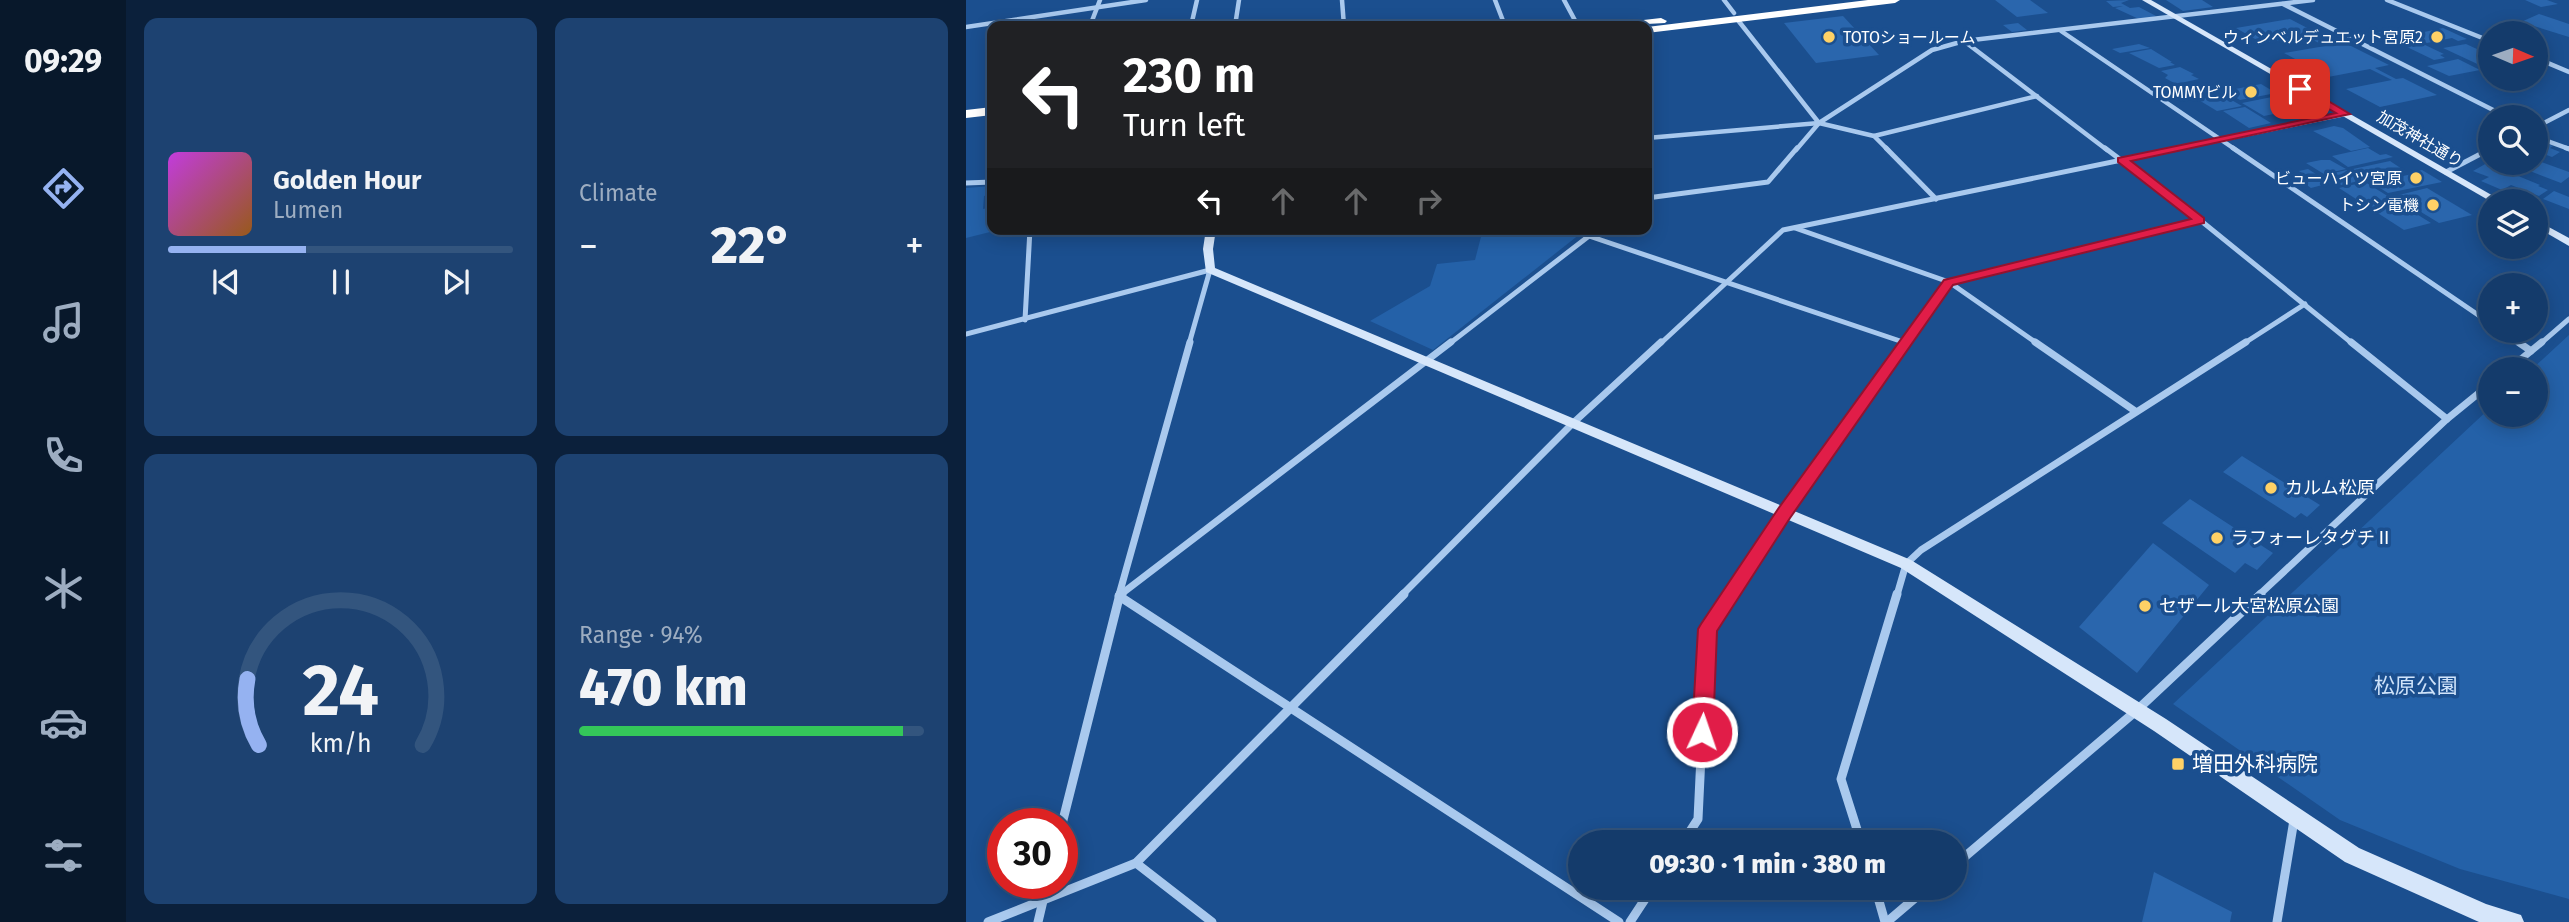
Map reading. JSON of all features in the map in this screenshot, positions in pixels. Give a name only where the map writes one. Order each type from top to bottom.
[{"type":"highway","points":[[1652,29],[1834,0]]},
{"type":"highway","points":[[1652,23],[1895,0]]},
{"type":"highway","points":[[966,105],[987,103]]},
{"type":"highway","points":[[966,114],[987,112]]},
{"type":"street","points":[[1092,21],[1100,0]]},
{"type":"street","points":[[1006,21],[1146,0]]},
{"type":"street","points":[[1192,21],[1198,0]]},
{"type":"street","points":[[1236,21],[1238,0]]},
{"type":"street","points":[[1342,0],[1344,21]]},
{"type":"street","points":[[1495,0],[1503,21]]},
{"type":"street","points":[[1564,0],[1575,21]]},
{"type":"street","points":[[1724,0],[1819,123]]},
{"type":"street","name":"加茂神社通り","points":[[2146,0],[2478,190]]},
{"type":"street","points":[[1652,197],[1768,182],[1819,123],[1932,50],[1964,41],[2313,0]]},
{"type":"street","points":[[2387,0],[2478,36]]},
{"type":"street","points":[[2282,4],[2483,105]]},
{"type":"street","points":[[966,27],[987,24]]},
{"type":"street","points":[[2060,30],[2478,315]]},
{"type":"street","points":[[1964,41],[2200,220],[2447,419]]},
{"type":"street","points":[[2548,63],[2569,72]]},
{"type":"street","points":[[1652,138],[1819,123],[1874,136],[2037,96]]},
{"type":"street","points":[[2548,121],[2569,110]]},
{"type":"street","points":[[988,922],[1136,863],[1572,424],[1783,230],[2345,114]]},
{"type":"street","points":[[1874,136],[1936,199]]},
{"type":"street","points":[[2548,141],[2569,149]]},
{"type":"street","points":[[2446,172],[2478,155]]},
{"type":"street","points":[[966,183],[987,181]]},
{"type":"street","points":[[1691,830],[1698,819],[1707,629],[1784,514],[1949,282],[2200,220]]},
{"type":"street","points":[[1794,228],[1949,282],[2135,411]]},
{"type":"street","points":[[2548,230],[2569,243]]},
{"type":"street","points":[[1025,320],[1030,235]]},
{"type":"street","points":[[1066,808],[1119,596],[1210,270],[1210,235]]},
{"type":"street","points":[[1119,596],[1426,363],[1584,235]]},
{"type":"street","points":[[1596,235],[1906,343]]},
{"type":"street","points":[[966,334],[1210,270],[1906,564],[2136,711],[2352,855],[2485,914],[2514,922]]},
{"type":"street","points":[[1857,830],[1841,779],[1906,564],[1921,550],[2305,304]]},
{"type":"street","points":[[2524,357],[2569,320]]},
{"type":"street","points":[[2519,343],[2531,351]]},
{"type":"street","points":[[1967,855],[2136,711],[2447,419],[2478,394]]},
{"type":"street","points":[[1119,596],[1619,922]]},
{"type":"street","points":[[2277,922],[2294,816]]},
{"type":"street","points":[[1136,863],[1212,922]]},
{"type":"street","points":[[1038,922],[1044,900]]},
{"type":"street","points":[[1630,922],[1644,900]]},
{"type":"street","points":[[1879,900],[1886,922],[1912,900]]},
{"type":"green space","points":[[987,186],[983,209],[987,208],[987,233],[966,238],[966,188]]},
{"type":"green space","points":[[1481,235],[1579,235],[1433,350],[1370,321],[1430,286],[1437,264],[1475,260]]},
{"type":"green space","name":"松原公園","points":[[2569,335],[2569,899],[2460,869],[2340,820],[2173,704],[2478,419],[2478,427],[2548,427],[2548,357],[2545,357]]},
{"type":"building","points":[[1995,0],[2030,0],[2048,13],[2017,17]]},
{"type":"building","points":[[2129,0],[2121,3],[2130,8],[2139,7],[2156,16],[2141,20],[2115,8],[2123,6],[2113,7],[2106,1]]},
{"type":"building","points":[[2166,0],[2202,0],[2213,7],[2183,11]]},
{"type":"building","points":[[2525,0],[2547,0],[2558,4],[2541,7]]},
{"type":"building","points":[[2539,14],[2569,24],[2569,37],[2548,30],[2548,21],[2523,21]]},
{"type":"building","points":[[1843,16],[1879,55],[1816,63],[1784,23]]},
{"type":"building","points":[[2290,19],[2317,33],[2311,35],[2331,45],[2343,42],[2389,65],[2375,68],[2396,79],[2403,78],[2437,95],[2380,107],[2346,89],[2392,80],[2370,69],[2328,77],[2284,53],[2325,46],[2305,36],[2262,43],[2236,28]]},
{"type":"building","points":[[2018,23],[2027,30],[2012,32],[2003,25]]},
{"type":"building","name":"ウィンベルデュエット宮原2","points":[[2443,28],[2467,39],[2458,41],[2452,38],[2427,43],[2410,35]]},
{"type":"building","points":[[2395,30],[2406,35],[2386,38],[2375,33]]},
{"type":"building","points":[[2409,37],[2420,42],[2400,46],[2389,40]]},
{"type":"building","points":[[2139,44],[2150,48],[2120,53],[2112,49]]},
{"type":"building","points":[[2423,44],[2444,54],[2440,55],[2445,58],[2434,60],[2407,47]]},
{"type":"building","points":[[2466,44],[2478,50],[2478,64],[2443,48]]},
{"type":"building","points":[[2151,49],[2175,65],[2159,68],[2129,53]]},
{"type":"building","points":[[2458,59],[2478,70],[2449,76],[2427,66]]},
{"type":"building","points":[[2180,67],[2199,79],[2176,84],[2165,78],[2168,75],[2161,71]]},
{"type":"building","name":"TOMMYビル","points":[[2261,84],[2276,93],[2240,100],[2225,91]]},
{"type":"building","points":[[2221,94],[2242,106],[2217,111],[2197,99]]},
{"type":"building","points":[[2287,94],[2304,103],[2291,106],[2297,109],[2264,116],[2242,103]]},
{"type":"building","points":[[2245,107],[2271,123],[2249,128],[2223,111]]},
{"type":"building","points":[[2334,126],[2343,128],[2370,147],[2351,151],[2313,131]]},
{"type":"building","points":[[2548,144],[2553,146],[2550,148],[2560,152],[2552,157],[2548,156]]},
{"type":"building","points":[[2368,148],[2380,155],[2393,157],[2348,167],[2332,156]]},
{"type":"building","points":[[2330,160],[2346,169],[2324,174],[2306,163]]},
{"type":"building","points":[[2390,161],[2405,171],[2368,179],[2353,169]]},
{"type":"building","points":[[2548,164],[2569,172],[2569,177],[2561,183],[2540,175],[2548,175]]},
{"type":"building","points":[[2308,169],[2330,183],[2311,188],[2297,178],[2306,176],[2299,171]]},
{"type":"building","points":[[2347,170],[2363,180],[2341,185],[2325,175]]},
{"type":"building","name":"ビューハイツ宮原","points":[[2422,170],[2442,182],[2388,193],[2372,183],[2412,174],[2409,173]]},
{"type":"building","points":[[2484,175],[2516,175],[2546,189],[2521,189],[2511,185],[2500,189],[2481,181],[2489,177]]},
{"type":"building","points":[[2365,182],[2431,223],[2404,230],[2339,188]]},
{"type":"building","name":"トシン電機","points":[[2427,188],[2472,215],[2439,223],[2395,196]]},
{"type":"building","points":[[2554,191],[2569,197],[2569,209],[2548,201],[2548,195]]},
{"type":"building","name":"カルム松原","points":[[2242,456],[2320,505],[2307,517],[2301,513],[2295,518],[2223,472]]},
{"type":"building","name":"ラフォーレタグチⅡ","points":[[2190,499],[2273,553],[2257,570],[2245,563],[2235,573],[2162,523]]},
{"type":"building","name":"セザール大宮松原公園","points":[[2153,543],[2209,585],[2137,673],[2079,627]]},
{"type":"building","points":[[2154,872],[2232,912],[2230,922],[2142,922]]},
{"type":"place","name":"TOTOショールーム","points":[[1829,37]]},
{"type":"place","name":"ウィンベルデュエット宮原2","points":[[2437,37]]},
{"type":"place","name":"TOMMYビル","points":[[2251,92]]},
{"type":"place","name":"ビューハイツ宮原","points":[[2416,178]]},
{"type":"place","name":"トシン電機","points":[[2433,205]]},
{"type":"place","name":"カルム松原","points":[[2271,488]]},
{"type":"place","name":"ラフォーレタグチⅡ","points":[[2217,538]]},
{"type":"place","name":"セザール大宮松原公園","points":[[2145,606]]},
{"type":"place","name":"増田外科病院","points":[[2178,764]]},
{"type":"route","points":[[1702,732],[1707,629],[1784,514],[1949,282],[2200,220],[2122,160],[2345,114],[2300,89]]}]
